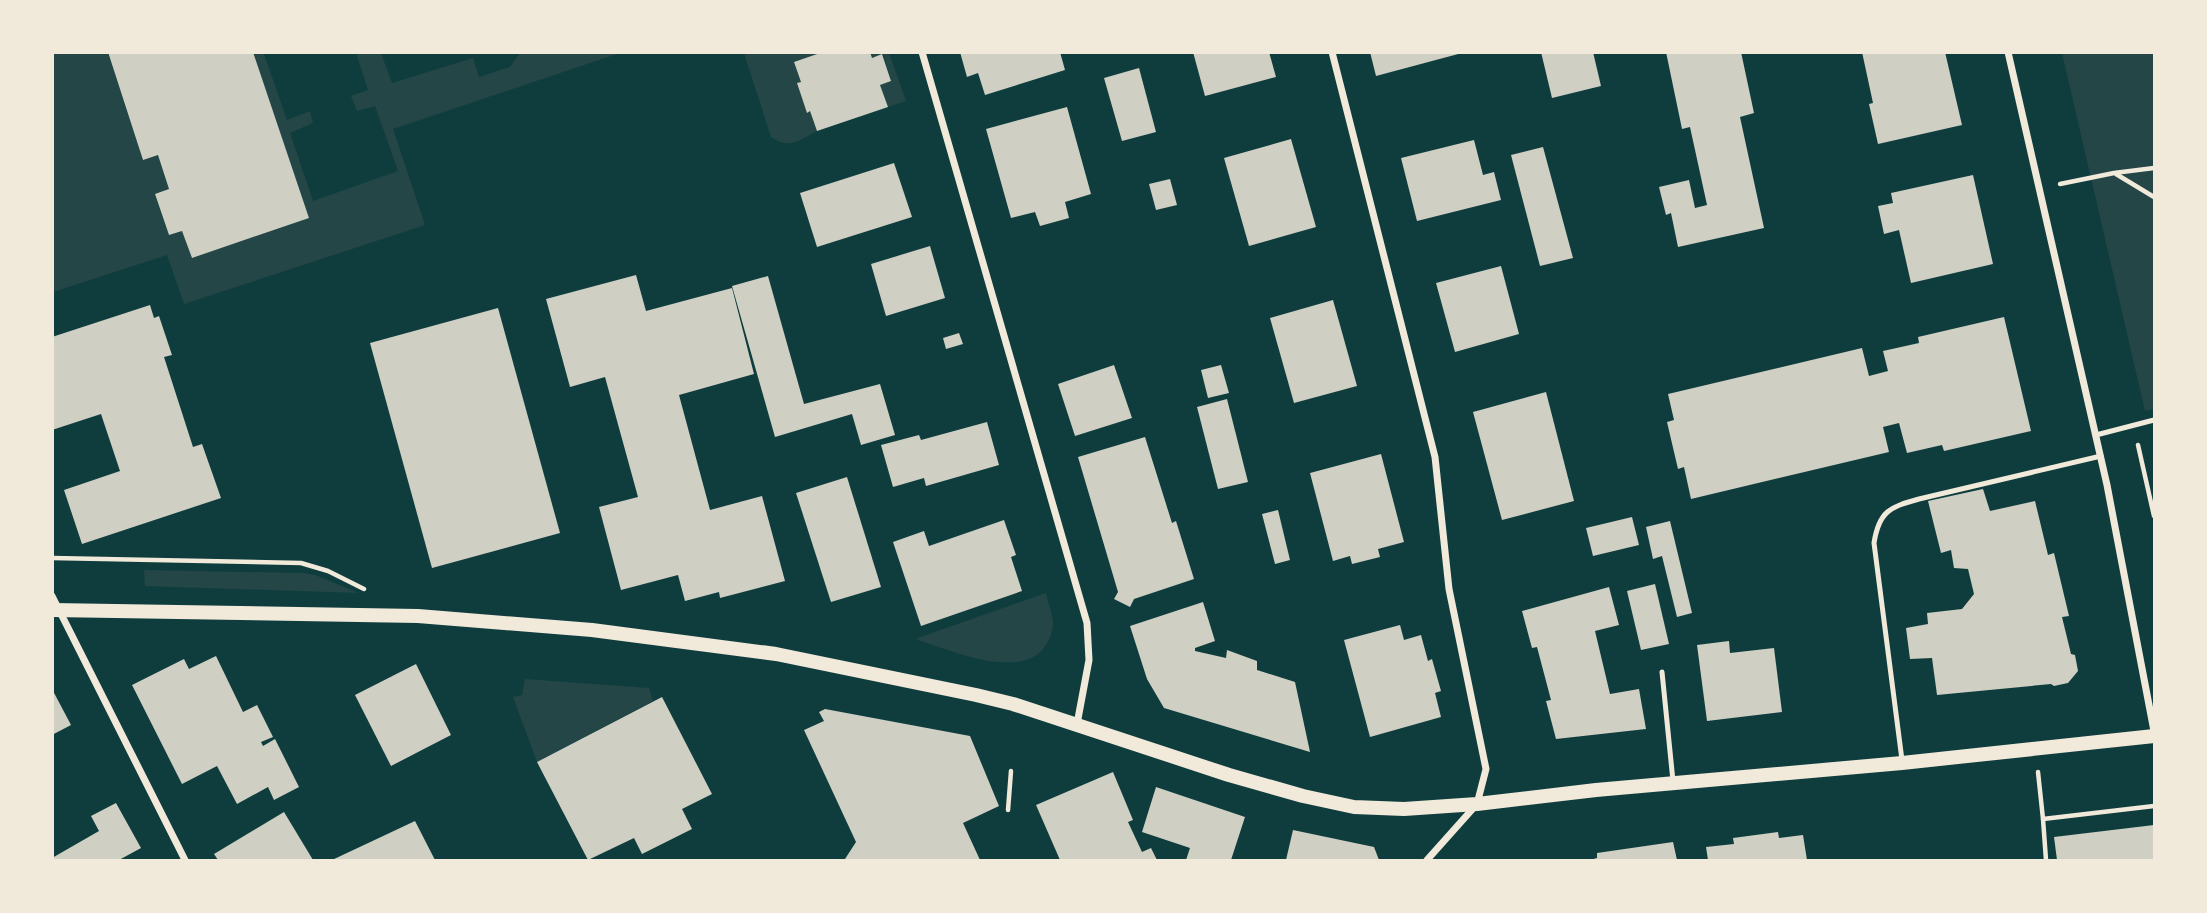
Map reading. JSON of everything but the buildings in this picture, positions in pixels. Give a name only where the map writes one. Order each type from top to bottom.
[{"type":"main road","points":[[56,610],[406,615],[592,630],[776,654],[976,695],[1035,710],[1229,775],[1354,807],[1404,809],[1477,804],[1596,790],[1902,763],[2154,734]]},
{"type":"street","points":[[922,52],[1087,623],[1089,660],[1077,724]]},
{"type":"street","points":[[1332,52],[1435,457],[1449,589],[1486,769],[1477,804],[1427,860]]},
{"type":"street","points":[[2008,52],[2101,456],[2154,734]]},
{"type":"street","points":[[52,596],[56,610],[185,860]]},
{"type":"lane","points":[[2096,435],[2154,420]]},
{"type":"lane","points":[[1902,763],[1874,543],[1877,524],[1894,506],[2101,456]]},
{"type":"lane","points":[[1662,672],[1673,784]]},
{"type":"path","points":[[2039,189],[2154,167]]},
{"type":"path","points":[[2115,173],[2154,197]]},
{"type":"path","points":[[2133,425],[2154,516]]},
{"type":"path","points":[[52,558],[301,563],[328,571],[364,588]]},
{"type":"path","points":[[2035,749],[2046,860]]},
{"type":"path","points":[[1008,810],[1011,771]]},
{"type":"path","points":[[2043,819],[2154,806]]},
{"type":"shaded area","points":[[52,53],[108,53],[143,159],[158,155],[169,189],[155,195],[169,235],[182,231],[192,258],[309,218],[253,53],[265,53],[287,120],[310,111],[313,123],[290,133],[313,201],[398,171],[375,106],[357,111],[351,96],[368,90],[356,53],[381,53],[392,83],[473,58],[479,77],[510,67],[520,53],[620,53],[393,129],[425,225],[184,304],[167,255],[53,292]]},
{"type":"shaded area","points":[[744,53],[823,53],[794,62],[801,82],[797,84],[817,131],[789,143],[771,137]]},
{"type":"shaded area","points":[[870,53],[889,53],[906,101],[888,107],[880,85],[891,80],[883,54],[872,58]]},
{"type":"shaded area","points":[[2062,53],[2154,53],[2154,409],[2145,411]]},
{"type":"shaded area","points":[[144,570],[302,573],[315,575],[359,593],[145,586]]},
{"type":"shaded area","points":[[1046,593],[1053,621],[1050,638],[1035,656],[1020,662],[984,660],[915,639]]},
{"type":"shaded area","points":[[525,679],[649,688],[653,701],[537,762],[513,697],[522,695]]}]
